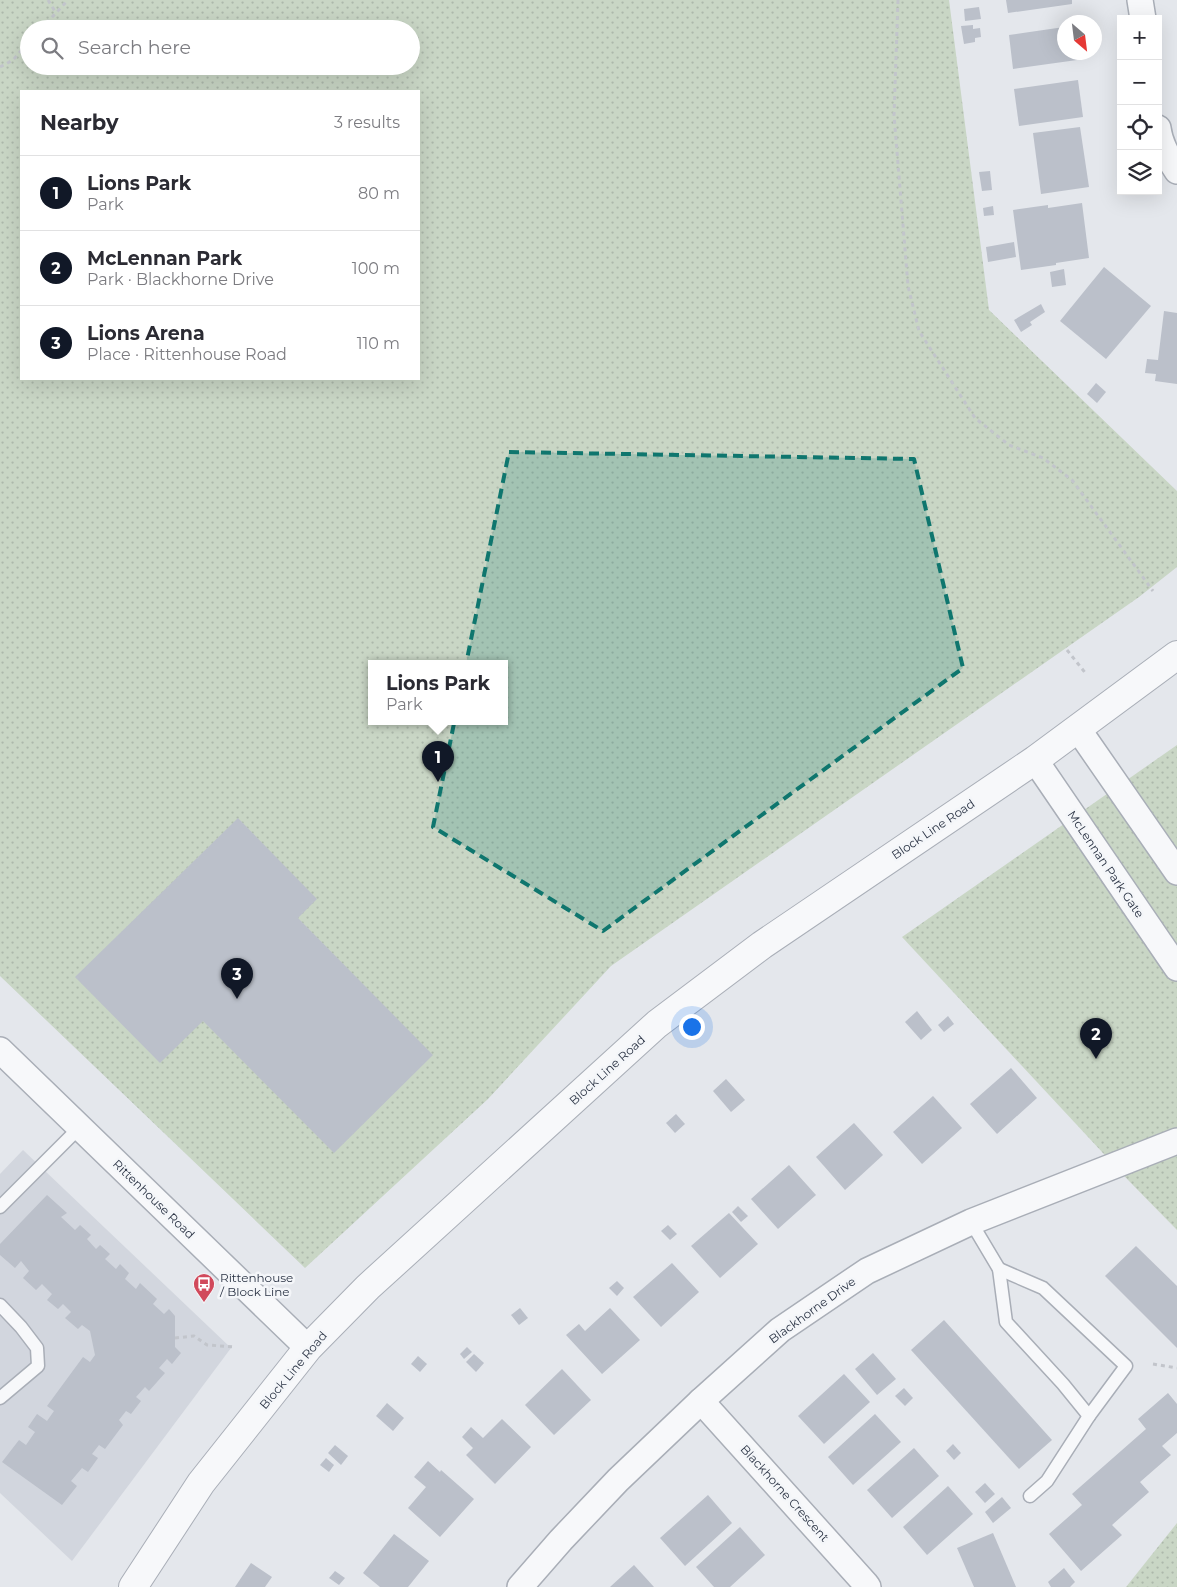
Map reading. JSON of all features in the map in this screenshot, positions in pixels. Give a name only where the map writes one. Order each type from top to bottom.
[{"type":"street","points":[[1140,0],[1142,15]]},
{"type":"street","points":[[1162,143],[1177,171]]},
{"type":"street","name":"Block Line Road","points":[[133,1587],[201,1483],[308,1348],[368,1288],[657,1024],[762,944],[1035,760],[1177,655]]},
{"type":"street","points":[[1078,729],[1177,872]]},
{"type":"street","name":"McLennan Park Gate","points":[[1035,760],[1177,968]]},
{"type":"street","name":"Rittenhouse Road","points":[[0,1050],[308,1348]]},
{"type":"street","name":"Blackhorne Drive","points":[[520,1587],[561,1540],[618,1480],[701,1401],[780,1330],[867,1271],[971,1222],[1177,1141]]},
{"type":"street","name":"Blackhorne Crescent","points":[[701,1401],[868,1587]]},
{"type":"lane","points":[[0,1207],[80,1127]]},
{"type":"lane","points":[[971,1222],[999,1269],[1006,1322],[1089,1416]]},
{"type":"lane","points":[[999,1269],[1043,1288],[1126,1366],[1089,1416],[1047,1481],[1030,1496]]},
{"type":"lane","points":[[0,1305],[21,1327],[37,1348],[38,1366],[0,1398]]},
{"type":"path","points":[[48,0],[56,13]]},
{"type":"path","points":[[49,20],[68,0]]},
{"type":"path","points":[[898,0],[894,115],[908,286],[920,332],[975,418],[1009,445],[1043,458],[1072,480],[1153,591]]},
{"type":"path","points":[[0,67],[13,60],[20,52]]},
{"type":"path","points":[[1067,650],[1087,675]]},
{"type":"path","points":[[175,1338],[194,1336],[207,1345],[236,1347]]},
{"type":"path","points":[[1153,1364],[1177,1368]]},
{"type":"highlighted area","points":[[509,452],[914,459],[963,668],[603,931],[433,827]]},
{"type":"shaded area","points":[[23,1150],[231,1348],[72,1561],[0,1493],[0,1174]]},
{"type":"green space","points":[[0,0],[949,0],[989,310],[1177,491],[1177,567],[1139,597],[611,966],[488,1099],[305,1268],[0,976]]},
{"type":"green space","points":[[1177,745],[1177,1230],[902,937]]},
{"type":"green space","points":[[1177,1523],[1177,1587],[1126,1587]]},
{"type":"building","points":[[1006,0],[1072,0],[1072,4],[1008,13]]},
{"type":"building","points":[[979,7],[981,19],[965,21],[964,9]]},
{"type":"building","points":[[973,25],[973,29],[980,28],[981,37],[975,38],[975,42],[964,44],[961,26]]},
{"type":"building","points":[[1057,28],[1057,60],[1077,60],[1013,69],[1009,35]]},
{"type":"building","points":[[1078,80],[1083,117],[1019,126],[1014,89]]},
{"type":"building","points":[[1080,127],[1089,187],[1041,194],[1033,133]]},
{"type":"building","points":[[990,171],[992,190],[982,191],[979,172]]},
{"type":"building","points":[[1082,203],[1089,258],[1021,270],[1013,210],[1048,205],[1048,208]]},
{"type":"building","points":[[993,206],[994,215],[984,216],[983,208]]},
{"type":"building","points":[[1014,242],[1016,257],[988,262],[986,247]]},
{"type":"building","points":[[1104,267],[1151,306],[1106,359],[1060,321]]},
{"type":"building","points":[[1064,269],[1066,285],[1052,287],[1050,272]]},
{"type":"building","points":[[1041,304],[1045,312],[1030,322],[1032,325],[1021,332],[1014,320]]},
{"type":"building","points":[[1164,311],[1177,313],[1177,384],[1155,381],[1156,374],[1145,373],[1147,359],[1158,360]]},
{"type":"building","points":[[1096,383],[1106,392],[1097,403],[1087,394]]},
{"type":"building","points":[[238,818],[317,899],[298,918],[433,1055],[334,1153],[203,1021],[160,1063],[75,977]]},
{"type":"building","points":[[917,1011],[932,1030],[921,1040],[905,1022]]},
{"type":"building","points":[[948,1016],[954,1024],[944,1032],[938,1025]]},
{"type":"building","points":[[1011,1068],[1037,1098],[997,1134],[970,1104]]},
{"type":"building","points":[[726,1079],[745,1100],[731,1112],[713,1091]]},
{"type":"building","points":[[933,1096],[962,1128],[922,1164],[893,1132]]},
{"type":"building","points":[[676,1114],[685,1124],[675,1133],[666,1123]]},
{"type":"building","points":[[854,1123],[883,1155],[845,1190],[816,1157]]},
{"type":"building","points":[[789,1165],[816,1195],[778,1229],[751,1199]]},
{"type":"building","points":[[47,1195],[67,1213],[61,1217],[75,1230],[80,1225],[91,1235],[87,1239],[96,1249],[100,1245],[110,1254],[105,1259],[116,1269],[120,1264],[129,1273],[125,1279],[136,1289],[140,1283],[157,1299],[153,1304],[164,1314],[169,1309],[175,1316],[175,1347],[181,1353],[172,1364],[167,1359],[159,1368],[165,1373],[149,1391],[145,1387],[136,1397],[141,1401],[131,1414],[126,1411],[119,1420],[123,1425],[105,1449],[99,1445],[92,1454],[98,1458],[88,1472],[82,1468],[71,1481],[77,1486],[62,1505],[2,1462],[19,1440],[26,1445],[35,1432],[28,1427],[37,1414],[47,1421],[54,1411],[47,1406],[83,1357],[90,1362],[95,1355],[90,1331],[82,1325],[78,1329],[65,1318],[71,1312],[63,1304],[58,1309],[47,1300],[52,1294],[42,1284],[36,1290],[23,1278],[29,1271],[21,1261],[15,1268],[0,1255],[0,1244]]},
{"type":"building","points":[[738,1206],[748,1216],[741,1222],[732,1212]]},
{"type":"building","points":[[729,1213],[758,1244],[720,1278],[691,1246]]},
{"type":"building","points":[[668,1225],[677,1234],[670,1240],[661,1231]]},
{"type":"building","points":[[1136,1246],[1177,1286],[1177,1348],[1105,1276]]},
{"type":"building","points":[[672,1263],[699,1292],[661,1327],[633,1297]]},
{"type":"building","points":[[617,1281],[624,1288],[617,1296],[609,1288]]},
{"type":"building","points":[[520,1308],[528,1318],[519,1325],[511,1315]]},
{"type":"building","points":[[610,1308],[640,1340],[602,1374],[566,1335],[579,1324],[585,1331]]},
{"type":"building","points":[[944,1320],[1052,1440],[1019,1469],[911,1350]]},
{"type":"building","points":[[467,1347],[472,1352],[464,1359],[460,1354]]},
{"type":"building","points":[[873,1353],[896,1379],[877,1395],[855,1369]]},
{"type":"building","points":[[474,1354],[484,1363],[476,1372],[466,1362]]},
{"type":"building","points":[[418,1356],[427,1364],[420,1372],[411,1364]]},
{"type":"building","points":[[562,1369],[591,1400],[554,1435],[525,1405]]},
{"type":"building","points":[[844,1374],[870,1402],[824,1444],[798,1416]]},
{"type":"building","points":[[904,1388],[913,1398],[905,1406],[895,1396]]},
{"type":"building","points":[[1168,1393],[1177,1404],[1177,1433],[1162,1446],[1171,1455],[1140,1482],[1149,1492],[1112,1525],[1122,1535],[1081,1571],[1049,1534],[1082,1505],[1072,1494],[1146,1429],[1138,1419]]},
{"type":"building","points":[[387,1403],[404,1418],[393,1431],[376,1416]]},
{"type":"building","points":[[875,1414],[901,1442],[853,1485],[828,1457]]},
{"type":"building","points":[[502,1419],[531,1447],[495,1484],[466,1455],[473,1448],[462,1437],[471,1427],[483,1438]]},
{"type":"building","points":[[953,1444],[961,1453],[954,1460],[946,1451]]},
{"type":"building","points":[[335,1445],[348,1456],[341,1465],[328,1453]]},
{"type":"building","points":[[914,1448],[939,1476],[892,1518],[867,1490]]},
{"type":"building","points":[[326,1458],[334,1465],[329,1472],[320,1465]]},
{"type":"building","points":[[428,1461],[474,1499],[440,1537],[408,1508],[426,1487],[414,1477]]},
{"type":"building","points":[[985,1483],[995,1494],[985,1503],[975,1492]]},
{"type":"building","points":[[948,1486],[973,1514],[927,1555],[903,1527]]},
{"type":"building","points":[[708,1495],[732,1523],[685,1566],[660,1538]]},
{"type":"building","points":[[1002,1497],[1011,1508],[993,1523],[985,1512]]},
{"type":"building","points":[[740,1527],[765,1555],[730,1587],[714,1587],[696,1567]]},
{"type":"building","points":[[993,1533],[1016,1587],[974,1587],[957,1548]]},
{"type":"building","points":[[394,1534],[429,1561],[408,1587],[380,1587],[363,1573]]},
{"type":"building","points":[[251,1563],[272,1577],[265,1587],[235,1587]]},
{"type":"building","points":[[634,1565],[654,1587],[610,1587]]},
{"type":"building","points":[[1064,1568],[1075,1582],[1070,1587],[1051,1587],[1048,1582]]},
{"type":"building","points":[[335,1571],[345,1578],[339,1585],[329,1578]]},
{"type":"place","name":"Lions Park","points":[[438,782]]},
{"type":"place","name":"Lions Arena","points":[[237,999]]},
{"type":"place","name":"McLennan Park","points":[[1096,1059]]},
{"type":"place","name":"Rittenhouse / Block Line","points":[[204,1303]]}]
